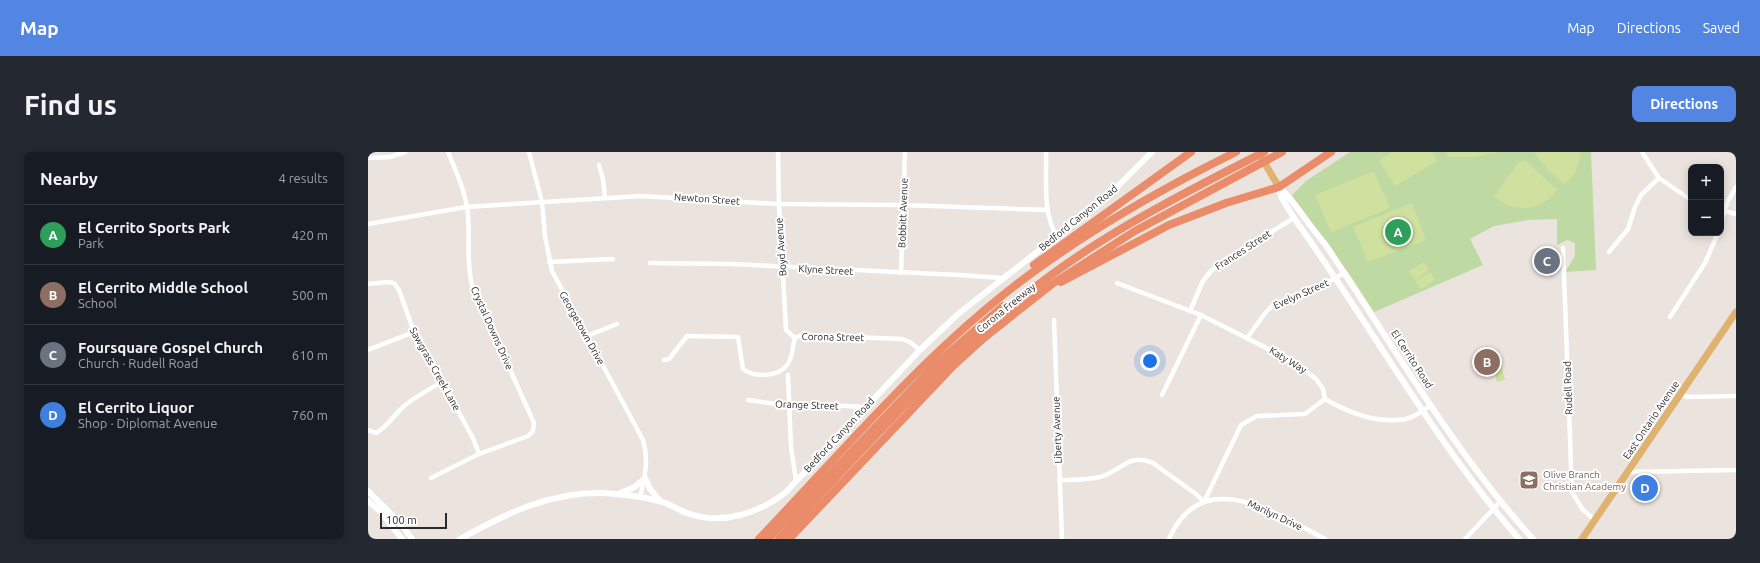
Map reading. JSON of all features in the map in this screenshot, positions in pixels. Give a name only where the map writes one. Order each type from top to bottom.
[{"type":"highway","points":[[1026,277],[1034,265],[1191,152]]},
{"type":"highway","points":[[768,539],[935,365],[977,327],[1030,285],[1115,226],[1192,183],[1245,161],[1253,152]]},
{"type":"highway","points":[[779,539],[949,360],[1048,277],[1107,237],[1184,193],[1264,152]]},
{"type":"highway","points":[[1052,284],[1068,279],[1169,225],[1226,204],[1279,187],[1331,152]]},
{"type":"highway","name":"Corona Freeway","points":[[759,539],[924,366],[962,330],[1026,277],[1088,235],[1166,188],[1245,161],[1276,153]]},
{"type":"highway","name":"Corona Freeway","points":[[789,539],[954,365],[985,337],[1052,284],[1245,161]]},
{"type":"main road","name":"Bedford Canyon Road","points":[[460,539],[503,516],[539,502],[573,495],[617,494],[640,497],[660,501],[688,513],[700,516],[741,515],[765,507],[786,492],[920,350],[958,314],[1002,278],[1058,236],[1118,186],[1152,152]]},
{"type":"main road","name":"El Cerrito Road","points":[[1258,152],[1279,187],[1288,195],[1308,224],[1325,244],[1431,405],[1500,502],[1533,539]]},
{"type":"main road","name":"El Cerrito Road","points":[[1279,187],[1281,197],[1294,218],[1336,278],[1423,410],[1493,509],[1519,539]]},
{"type":"main road","name":"East Ontario Avenue","points":[[1582,539],[1735,315]]},
{"type":"main road","points":[[617,494],[635,487],[645,478],[650,490],[660,501]]},
{"type":"main road","points":[[368,491],[402,524],[412,539]]},
{"type":"main road","points":[[368,500],[381,512],[402,539]]},
{"type":"street","points":[[368,158],[390,157],[405,152]]},
{"type":"street","name":"Crystal Downs Drive","points":[[448,152],[457,172],[466,207],[468,225],[468,264],[472,286],[534,423],[533,431],[528,436],[479,454]]},
{"type":"street","name":"Georgetown Drive","points":[[529,152],[542,202],[550,262],[556,279],[643,440],[646,458],[645,478],[640,497]]},
{"type":"street","name":"Boyd Avenue","points":[[778,152],[779,204],[786,330],[795,338]]},
{"type":"street","name":"Bobbitt Avenue","points":[[902,273],[905,152]]},
{"type":"street","points":[[1046,152],[1048,210],[1052,228],[1058,236]]},
{"type":"street","points":[[1642,152],[1660,178],[1688,198]]},
{"type":"street","points":[[599,165],[603,178],[604,198]]},
{"type":"street","points":[[1609,252],[1628,229],[1641,196],[1660,178]]},
{"type":"street","points":[[1724,208],[1736,187]]},
{"type":"street","name":"Newton Street","points":[[368,224],[466,207],[604,198],[670,196],[779,204],[903,205],[1048,210]]},
{"type":"street","points":[[1724,210],[1736,214]]},
{"type":"street","name":"Frances Street","points":[[1190,311],[1203,281],[1210,272],[1223,261],[1294,218]]},
{"type":"street","points":[[1670,317],[1705,263],[1717,236]]},
{"type":"street","name":"Rudell Road","points":[[1564,248],[1572,492],[1583,510],[1595,520]]},
{"type":"street","points":[[550,262],[613,259]]},
{"type":"street","name":"Klyne Street","points":[[650,263],[959,274],[1002,278]]},
{"type":"street","name":"Evelyn Street","points":[[1247,338],[1272,306],[1336,278],[1344,273]]},
{"type":"street","name":"Sawgrass Creek Lane","points":[[368,284],[387,282],[394,283],[399,290],[414,332],[473,438],[479,454]]},
{"type":"street","name":"Katy Way","points":[[1117,283],[1190,311],[1294,362],[1316,379],[1323,389],[1325,399]]},
{"type":"street","points":[[1162,395],[1201,316]]},
{"type":"street","name":"Liberty Avenue","points":[[1054,320],[1062,539]]},
{"type":"street","points":[[587,336],[616,324]]},
{"type":"street","points":[[368,350],[414,332]]},
{"type":"street","name":"Corona Street","points":[[664,360],[669,359],[687,336],[727,335],[738,337],[743,369],[754,374],[769,374],[777,372],[787,365],[795,338],[802,335],[902,339],[910,342],[920,350]]},
{"type":"street","points":[[788,374],[791,447],[796,481]]},
{"type":"street","points":[[368,430],[376,433],[382,429],[403,407],[420,394],[442,382]]},
{"type":"street","points":[[1681,394],[1687,397],[1736,396]]},
{"type":"street","points":[[1059,480],[1102,477],[1136,459],[1145,459],[1153,463],[1204,502],[1241,425],[1257,416],[1305,414],[1325,399],[1345,411],[1377,418],[1407,419],[1431,405]]},
{"type":"street","name":"Orange Street","points":[[748,400],[789,406],[823,405],[866,407]]},
{"type":"street","points":[[431,478],[479,454]]},
{"type":"street","points":[[1629,472],[1736,470]]},
{"type":"street","name":"Marilyn Drive","points":[[1169,539],[1180,520],[1204,502],[1220,499],[1237,499],[1251,502],[1325,539]]},
{"type":"street","points":[[1466,539],[1500,502]]},
{"type":"green space","points":[[1350,152],[1591,152],[1596,270],[1565,272],[1575,256],[1575,243],[1567,240],[1557,245],[1557,219],[1529,220],[1494,226],[1470,239],[1483,265],[1374,312],[1348,272],[1324,247],[1292,195],[1306,181]]},
{"type":"green space","points":[[1392,152],[1432,152],[1437,161],[1395,186],[1379,160]]},
{"type":"green space","points":[[1446,152],[1499,152],[1475,157],[1448,157]]},
{"type":"green space","points":[[1534,152],[1581,152],[1581,154],[1575,173],[1564,184],[1549,171]]},
{"type":"green space","points":[[1526,161],[1557,190],[1543,203],[1535,206],[1518,208],[1510,206],[1494,196],[1519,162]]},
{"type":"green space","points":[[1374,171],[1390,208],[1331,232],[1315,195]]},
{"type":"green space","points":[[1412,203],[1426,240],[1368,262],[1353,227]]},
{"type":"green space","points":[[1424,262],[1429,270],[1415,280],[1409,271]]},
{"type":"green space","points":[[1430,272],[1435,280],[1421,289],[1415,281]]},
{"type":"green space","points":[[1498,350],[1501,364],[1494,366],[1501,365],[1505,380],[1497,382],[1489,352]]},
{"type":"place","name":"El Cerrito Sports Park","points":[[1398,232]]},
{"type":"place","name":"Foursquare Gospel Church","points":[[1547,261]]},
{"type":"place","name":"El Cerrito Middle School","points":[[1487,362]]},
{"type":"place","name":"Olive Branch Christian Academy","points":[[1529,480]]},
{"type":"place","name":"El Cerrito Liquor","points":[[1645,488]]}]
